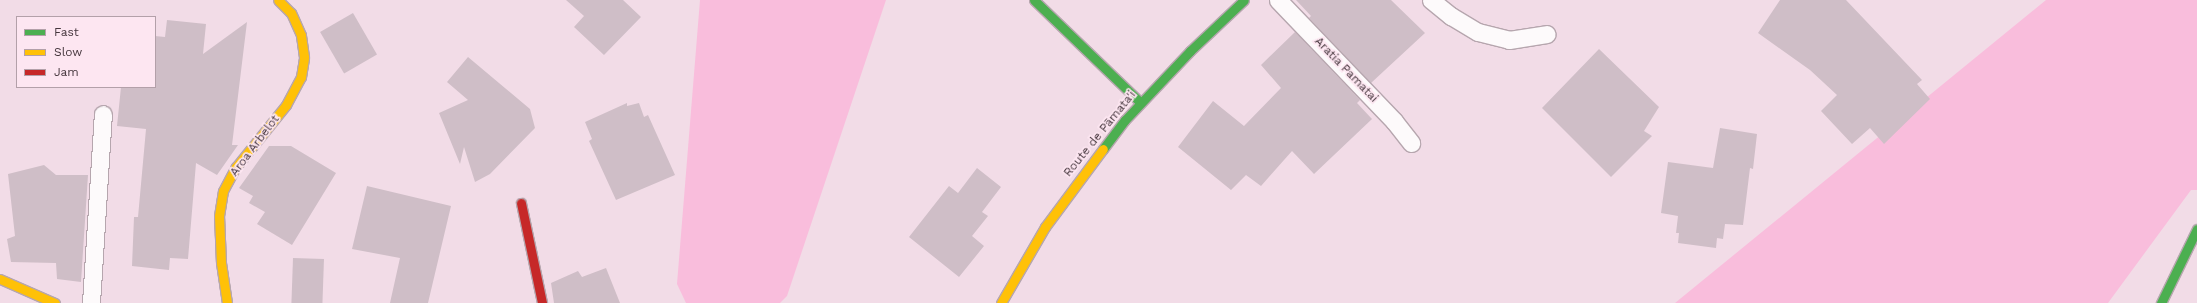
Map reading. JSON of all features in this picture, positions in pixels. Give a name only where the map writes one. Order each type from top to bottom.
[{"type":"street","name":"Aroa Arbelot","points":[[227,303],[221,263],[220,224],[223,191],[236,167],[286,105],[301,77],[304,57],[301,34],[291,14],[278,0]]},
{"type":"street","points":[[1034,0],[1140,102]]},
{"type":"street","name":"Route de Pāmata'i","points":[[1001,303],[1045,227],[1072,188],[1140,102],[1244,0]]},
{"type":"street","points":[[521,203],[542,303]]},
{"type":"street","points":[[2161,303],[2172,285],[2197,229]]},
{"type":"street","points":[[0,279],[55,303]]},
{"type":"lane","name":"Aratia Pamatai","points":[[1278,0],[1389,116],[1411,143]]},
{"type":"lane","points":[[1431,0],[1451,16],[1478,32],[1509,40],[1547,34]]},
{"type":"lane","points":[[91,303],[103,114]]},
{"type":"shaded area","points":[[700,0],[886,0],[787,296],[780,303],[686,303],[677,284]]},
{"type":"shaded area","points":[[2046,0],[2197,0],[2197,190],[2191,190],[2108,303],[1675,303]]},
{"type":"building","points":[[566,0],[623,0],[641,17],[604,55],[574,27],[584,16]]},
{"type":"building","points":[[1296,0],[1391,0],[1425,33],[1371,83],[1309,18],[1311,16]]},
{"type":"building","points":[[1780,0],[1846,0],[1922,80],[1917,84],[1930,99],[1884,144],[1870,128],[1852,144],[1821,111],[1837,95],[1810,70],[1758,33]]},
{"type":"building","points":[[353,13],[377,55],[344,74],[320,32]]},
{"type":"building","points":[[167,20],[206,24],[203,54],[247,22],[232,145],[238,145],[217,175],[196,163],[188,259],[170,258],[169,270],[132,266],[134,217],[138,217],[146,129],[117,126],[121,88],[156,88],[156,36],[165,37]]},
{"type":"building","points":[[1295,32],[1360,100],[1357,103],[1372,119],[1314,174],[1292,151],[1261,186],[1246,175],[1231,190],[1178,147],[1213,101],[1244,126],[1281,88],[1261,65]]},
{"type":"building","points":[[1599,49],[1659,107],[1644,131],[1652,136],[1611,177],[1542,108]]},
{"type":"building","points":[[468,57],[530,109],[535,128],[490,174],[475,182],[464,147],[460,164],[439,113],[468,100],[447,82]]},
{"type":"building","points":[[627,103],[627,106],[639,103],[644,117],[648,115],[675,175],[616,200],[589,141],[592,139],[585,122]]},
{"type":"building","points":[[1720,128],[1757,134],[1753,169],[1750,168],[1743,225],[1725,224],[1723,239],[1717,238],[1716,248],[1678,243],[1679,233],[1676,233],[1678,216],[1661,213],[1668,162],[1713,168]]},
{"type":"building","points":[[269,146],[291,146],[336,173],[292,245],[257,224],[265,212],[249,203],[253,196],[239,188]]},
{"type":"building","points":[[44,165],[56,175],[88,175],[81,282],[57,279],[56,263],[11,262],[7,239],[15,236],[8,174]]},
{"type":"building","points":[[977,168],[1001,187],[982,212],[988,216],[972,236],[984,246],[959,277],[909,237],[949,186],[958,193]]},
{"type":"building","points":[[367,186],[451,206],[428,303],[390,303],[400,258],[352,249]]},
{"type":"building","points":[[293,258],[324,259],[322,303],[291,303]]},
{"type":"building","points":[[606,268],[620,303],[554,303],[551,283],[578,271],[582,277]]},
{"type":"traffic: fast","points":[[1034,0],[1140,102]]},
{"type":"traffic: fast","points":[[1103,149],[1125,120],[1190,51],[1244,0]]},
{"type":"traffic: fast","points":[[2161,303],[2197,229]]},
{"type":"traffic: slow","points":[[227,303],[221,263],[219,216],[223,191],[236,167],[286,105],[301,77],[304,57],[301,35],[291,13],[278,0]]},
{"type":"traffic: slow","points":[[1001,303],[1045,227],[1103,149]]},
{"type":"traffic: slow","points":[[0,279],[55,303]]},
{"type":"traffic: jam","points":[[521,203],[542,303]]}]
